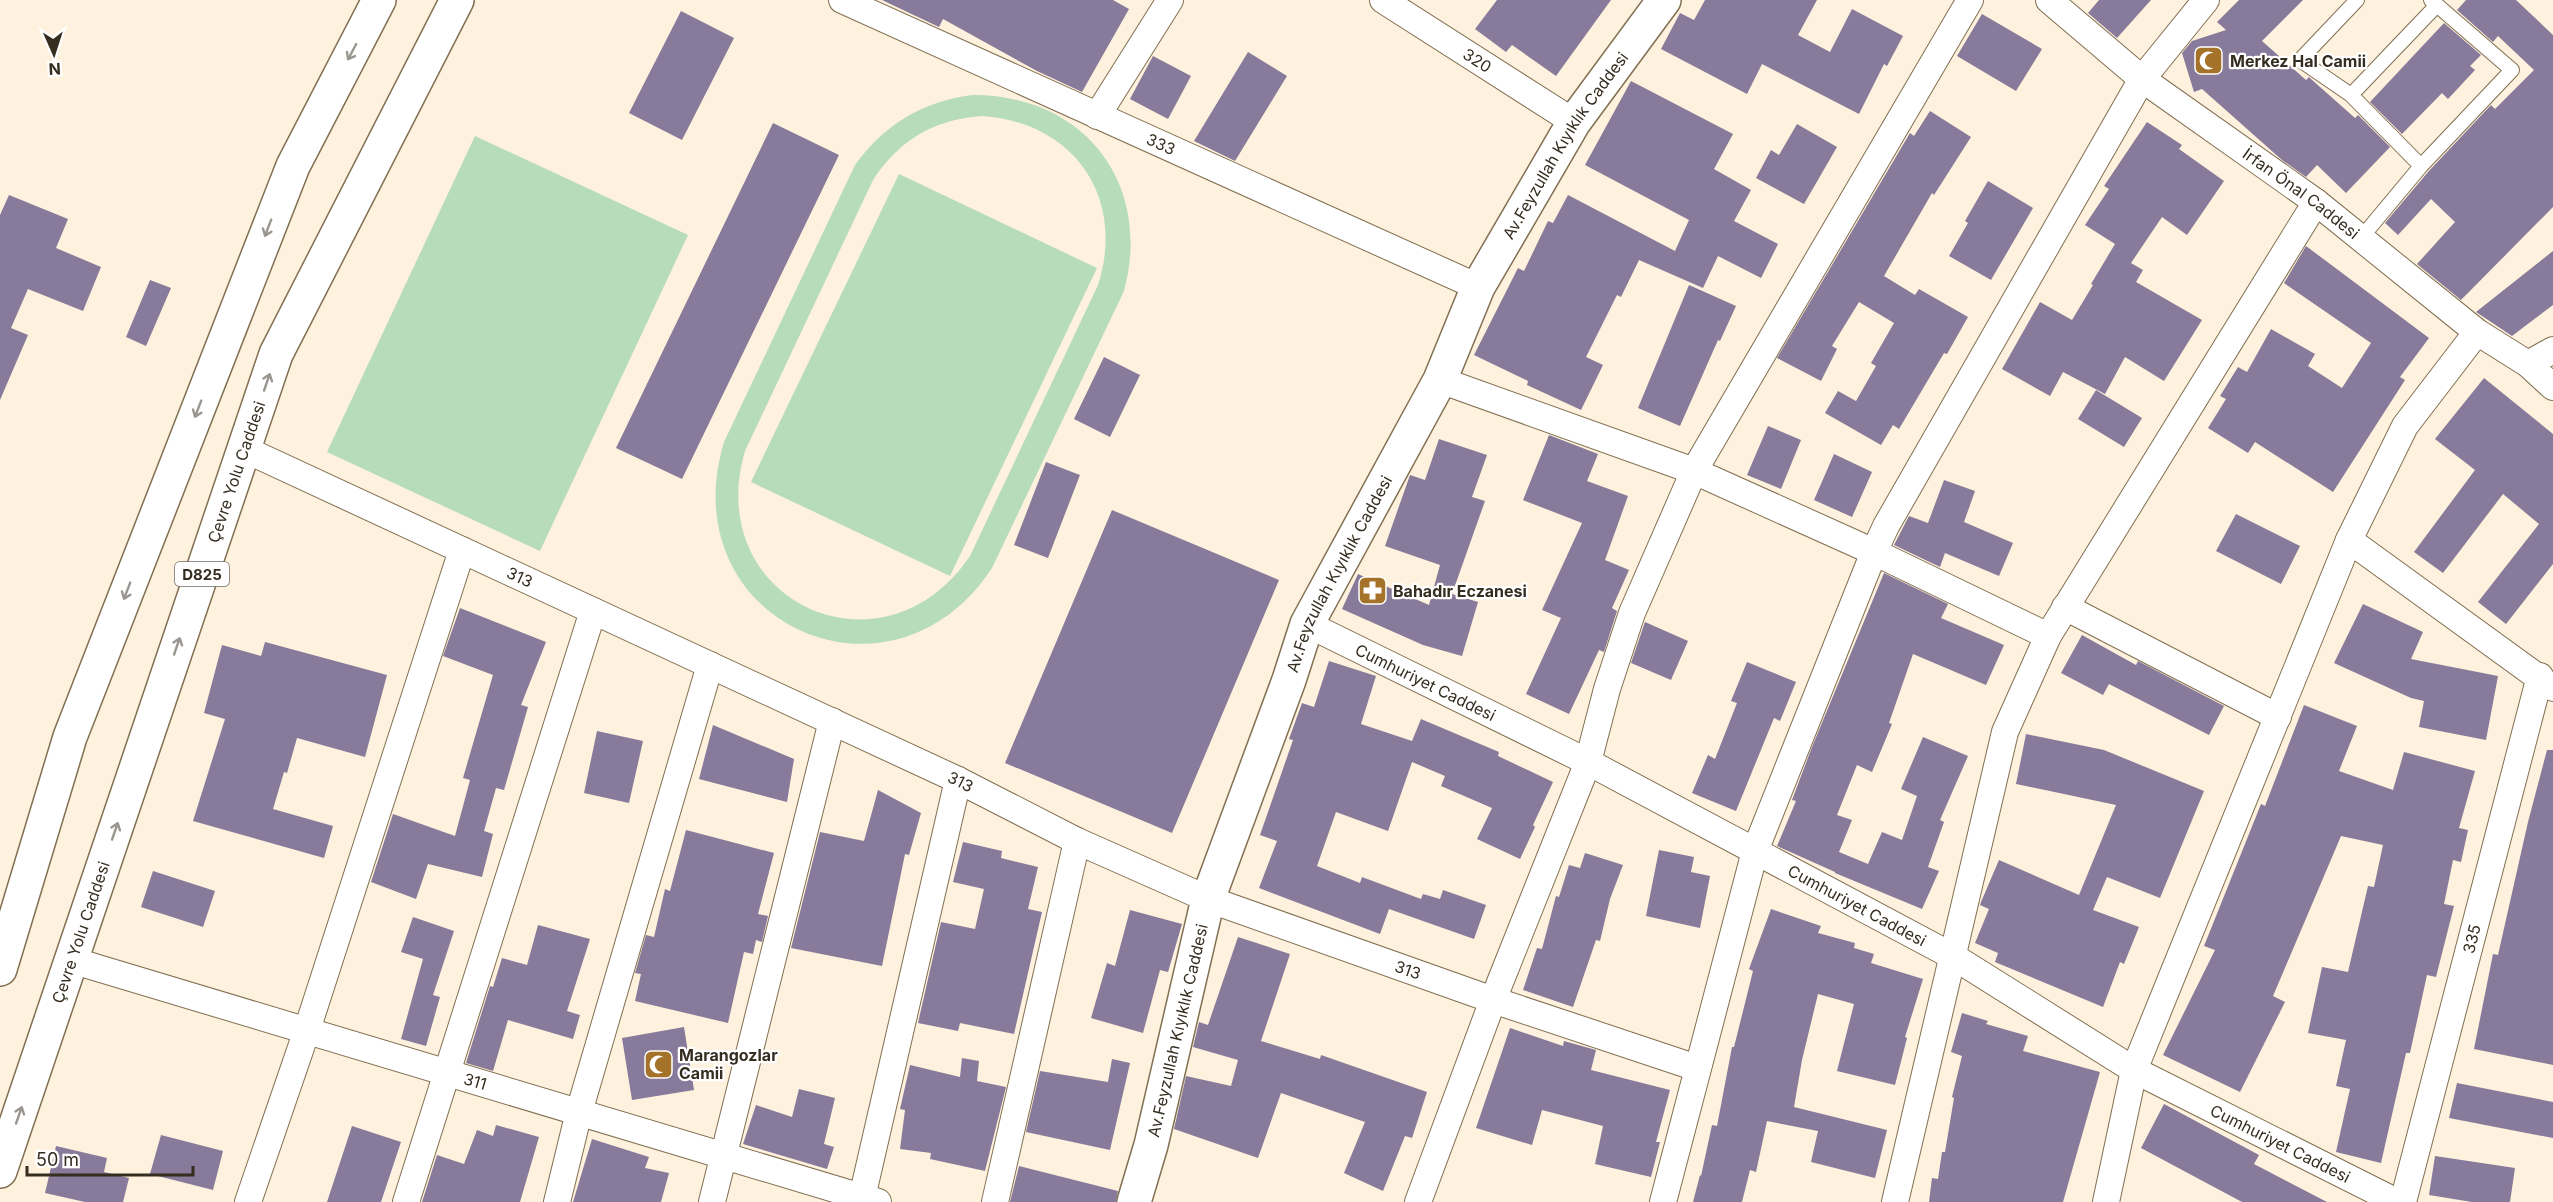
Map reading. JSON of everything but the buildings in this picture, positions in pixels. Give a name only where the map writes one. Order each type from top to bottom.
[{"type":"main road","points":[[0,969],[70,737],[288,177],[379,0]]},
{"type":"main road","name":"Çevre Yolu Caddesi","points":[[0,1171],[276,354],[457,0]]},
{"type":"main road","name":"Av.Feyzullah Kıyıklık Caddesi","points":[[1134,1202],[1154,1134],[1208,899],[1289,680],[1307,624],[1440,380],[1478,287],[1574,122],[1664,0]]},
{"type":"street","points":[[1097,116],[1170,0]]},
{"type":"street","name":"320","points":[[1383,0],[1574,122]]},
{"type":"street","points":[[1418,1202],[1493,1000],[1588,762],[1607,689],[1632,613],[1694,471],[1970,0]]},
{"type":"street","name":"İrfan Önal Caddesi","points":[[2049,0],[2142,79],[2316,202],[2477,332],[2528,364],[2553,387]]},
{"type":"street","points":[[1663,1202],[1755,851],[1874,552],[1886,526],[2142,79],[2206,0]]},
{"type":"street","name":"333","points":[[859,3],[1097,116],[1478,287]]},
{"type":"street","points":[[1895,1202],[2005,732],[2048,636],[2316,202]]},
{"type":"street","points":[[2106,1202],[2134,1070],[2349,540],[2404,426],[2477,332]]},
{"type":"street","points":[[2528,364],[2553,350]]},
{"type":"street","points":[[1440,380],[1694,471],[1874,552],[2048,636]]},
{"type":"street","name":"313","points":[[244,449],[958,780],[1077,841],[1208,899],[1493,1000],[1697,1068]]},
{"type":"street","points":[[2349,540],[2546,682]]},
{"type":"street","points":[[248,1202],[307,1030],[462,550]]},
{"type":"street","points":[[2066,607],[2278,717]]},
{"type":"street","points":[[406,1202],[593,611]]},
{"type":"street","name":"Cumhuriyet Caddesi","points":[[1307,624],[1588,762],[1954,957],[2134,1070],[2397,1202]]},
{"type":"street","points":[[557,1202],[579,1112],[710,665]]},
{"type":"street","name":"335","points":[[2403,1202],[2546,682]]},
{"type":"street","points":[[712,1202],[832,722]]},
{"type":"street","points":[[867,1200],[958,780]]},
{"type":"street","points":[[995,1202],[1077,841]]},
{"type":"street","name":"311","points":[[71,960],[867,1200]]},
{"type":"lane","points":[[2358,0],[2300,60],[2351,95],[2421,166]]},
{"type":"lane","points":[[2351,95],[2434,3],[2512,70],[2421,166],[2361,238]]},
{"type":"green space","points":[[973,95],[1013,99],[1048,110],[1077,129],[1101,152],[1118,182],[1128,215],[1130,252],[1124,291],[992,568],[949,614],[900,639],[849,643],[800,630],[758,602],[729,559],[716,505],[724,442],[855,165],[892,126],[922,109],[955,98]],"holes":[[[983,116],[1016,122],[1044,133],[1067,150],[1086,170],[1098,195],[1105,223],[1105,253],[1098,285],[970,556],[934,595],[892,615],[849,619],[808,608],[774,584],[749,549],[738,504],[745,451],[873,180],[884,166],[907,143],[934,127]]]},
{"type":"green space","points":[[475,136],[688,235],[540,551],[327,452]]},
{"type":"green space","points":[[899,174],[1097,268],[950,576],[751,482]]},
{"type":"place","name":"Merkez Hal Camii","points":[[2209,61]]},
{"type":"place","name":"Bahadır Eczanesi","points":[[1372,591]]},
{"type":"place","name":"Marangozlar Camii","points":[[658,1064]]}]
